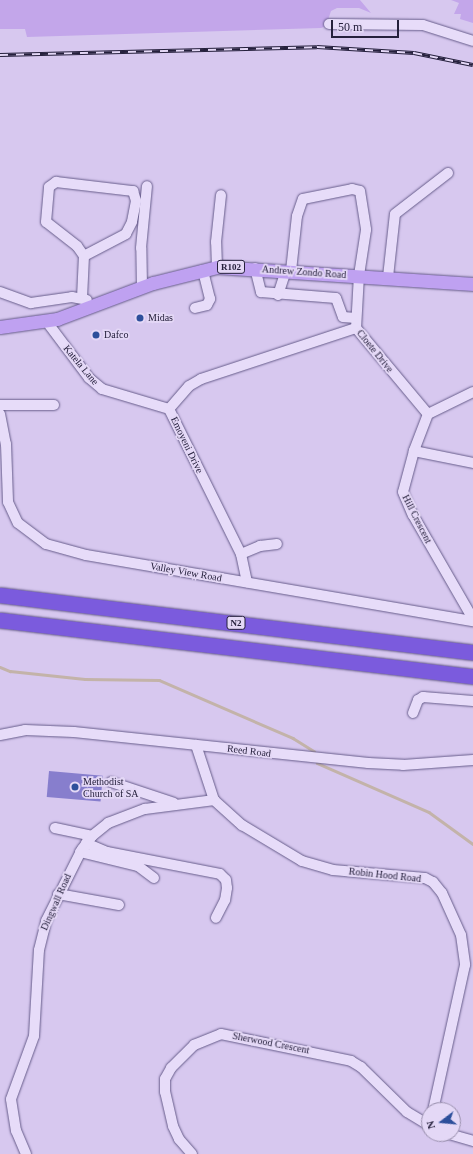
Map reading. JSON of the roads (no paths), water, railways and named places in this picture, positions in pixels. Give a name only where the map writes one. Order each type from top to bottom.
[{"type":"highway","name":"N2","points":[[0,595],[473,652]]},
{"type":"highway","points":[[0,620],[473,676]]},
{"type":"main road","name":"Andrew Zondo Road","points":[[0,328],[47,322],[88,301],[217,267],[359,275],[472,284]]},
{"type":"street","points":[[329,24],[423,25],[473,42]]},
{"type":"street","points":[[388,277],[395,214],[448,173]]},
{"type":"street","points":[[0,292],[31,303],[88,301],[84,256],[77,246],[46,222],[50,184],[56,182],[133,191],[136,201],[132,222],[126,234],[84,256]]},
{"type":"street","points":[[142,286],[141,248],[147,186]]},
{"type":"street","name":"Cloete Drive","points":[[288,271],[297,216],[303,199],[356,189],[362,196],[366,230],[359,275],[356,323],[428,414]]},
{"type":"street","points":[[217,267],[216,242],[221,195]]},
{"type":"street","points":[[254,268],[261,292],[278,295],[336,298],[343,317],[356,323]]},
{"type":"street","points":[[195,308],[209,303],[203,270]]},
{"type":"street","points":[[278,295],[288,271]]},
{"type":"street","name":"Katela Lane","points":[[47,322],[89,378],[102,389],[169,409]]},
{"type":"street","name":"Emoyeni Drive","points":[[247,582],[241,554],[169,409],[189,386],[201,379],[356,323]]},
{"type":"street","points":[[428,414],[473,392]]},
{"type":"street","points":[[0,405],[54,405]]},
{"type":"street","name":"Valley View Road","points":[[0,414],[6,444],[8,502],[18,523],[36,539],[55,547],[86,555],[247,582],[269,588],[473,620]]},
{"type":"street","name":"Hill Crescent","points":[[428,414],[404,482],[404,497],[473,620]]},
{"type":"street","points":[[414,451],[473,463]]},
{"type":"street","points":[[241,554],[260,546],[277,544]]},
{"type":"street","points":[[413,713],[418,700],[423,697],[473,701]]},
{"type":"street","name":"Reed Road","points":[[0,735],[25,730],[74,732],[368,764],[410,765],[473,760]]},
{"type":"street","points":[[196,745],[214,800]]},
{"type":"street","points":[[111,782],[174,803]]},
{"type":"street","name":"Dingwall Road","points":[[26,1154],[16,1131],[11,1099],[34,1036],[40,939],[58,894],[80,852],[89,839],[117,819],[145,809],[174,803],[214,800]]},
{"type":"street","name":"Robin Hood Road","points":[[214,800],[242,825],[302,861],[333,870],[425,878],[442,893],[461,935],[465,965],[435,1102]]},
{"type":"street","points":[[55,828],[89,839],[108,852],[220,874],[226,880],[227,888],[225,900],[216,918]]},
{"type":"street","points":[[80,852],[138,866],[154,878]]},
{"type":"street","points":[[58,894],[119,905]]},
{"type":"street","name":"Sherwood Crescent","points":[[192,1154],[179,1139],[172,1120],[165,1092],[165,1079],[171,1068],[194,1045],[221,1034],[351,1061],[361,1067],[407,1112],[421,1120]]},
{"type":"street","points":[[461,1138],[473,1141]]},
{"type":"waterway","points":[[0,667],[10,671],[85,679],[159,680],[293,738],[314,751]]},
{"type":"waterway","points":[[317,763],[429,812],[473,844]]},
{"type":"railway","points":[[0,55],[317,47],[414,53],[473,65]]},
{"type":"place","name":"Midas","points":[[140,318]]},
{"type":"place","name":"Dafco","points":[[96,335]]},
{"type":"place","name":"Methodist Church of SA","points":[[75,787]]}]
